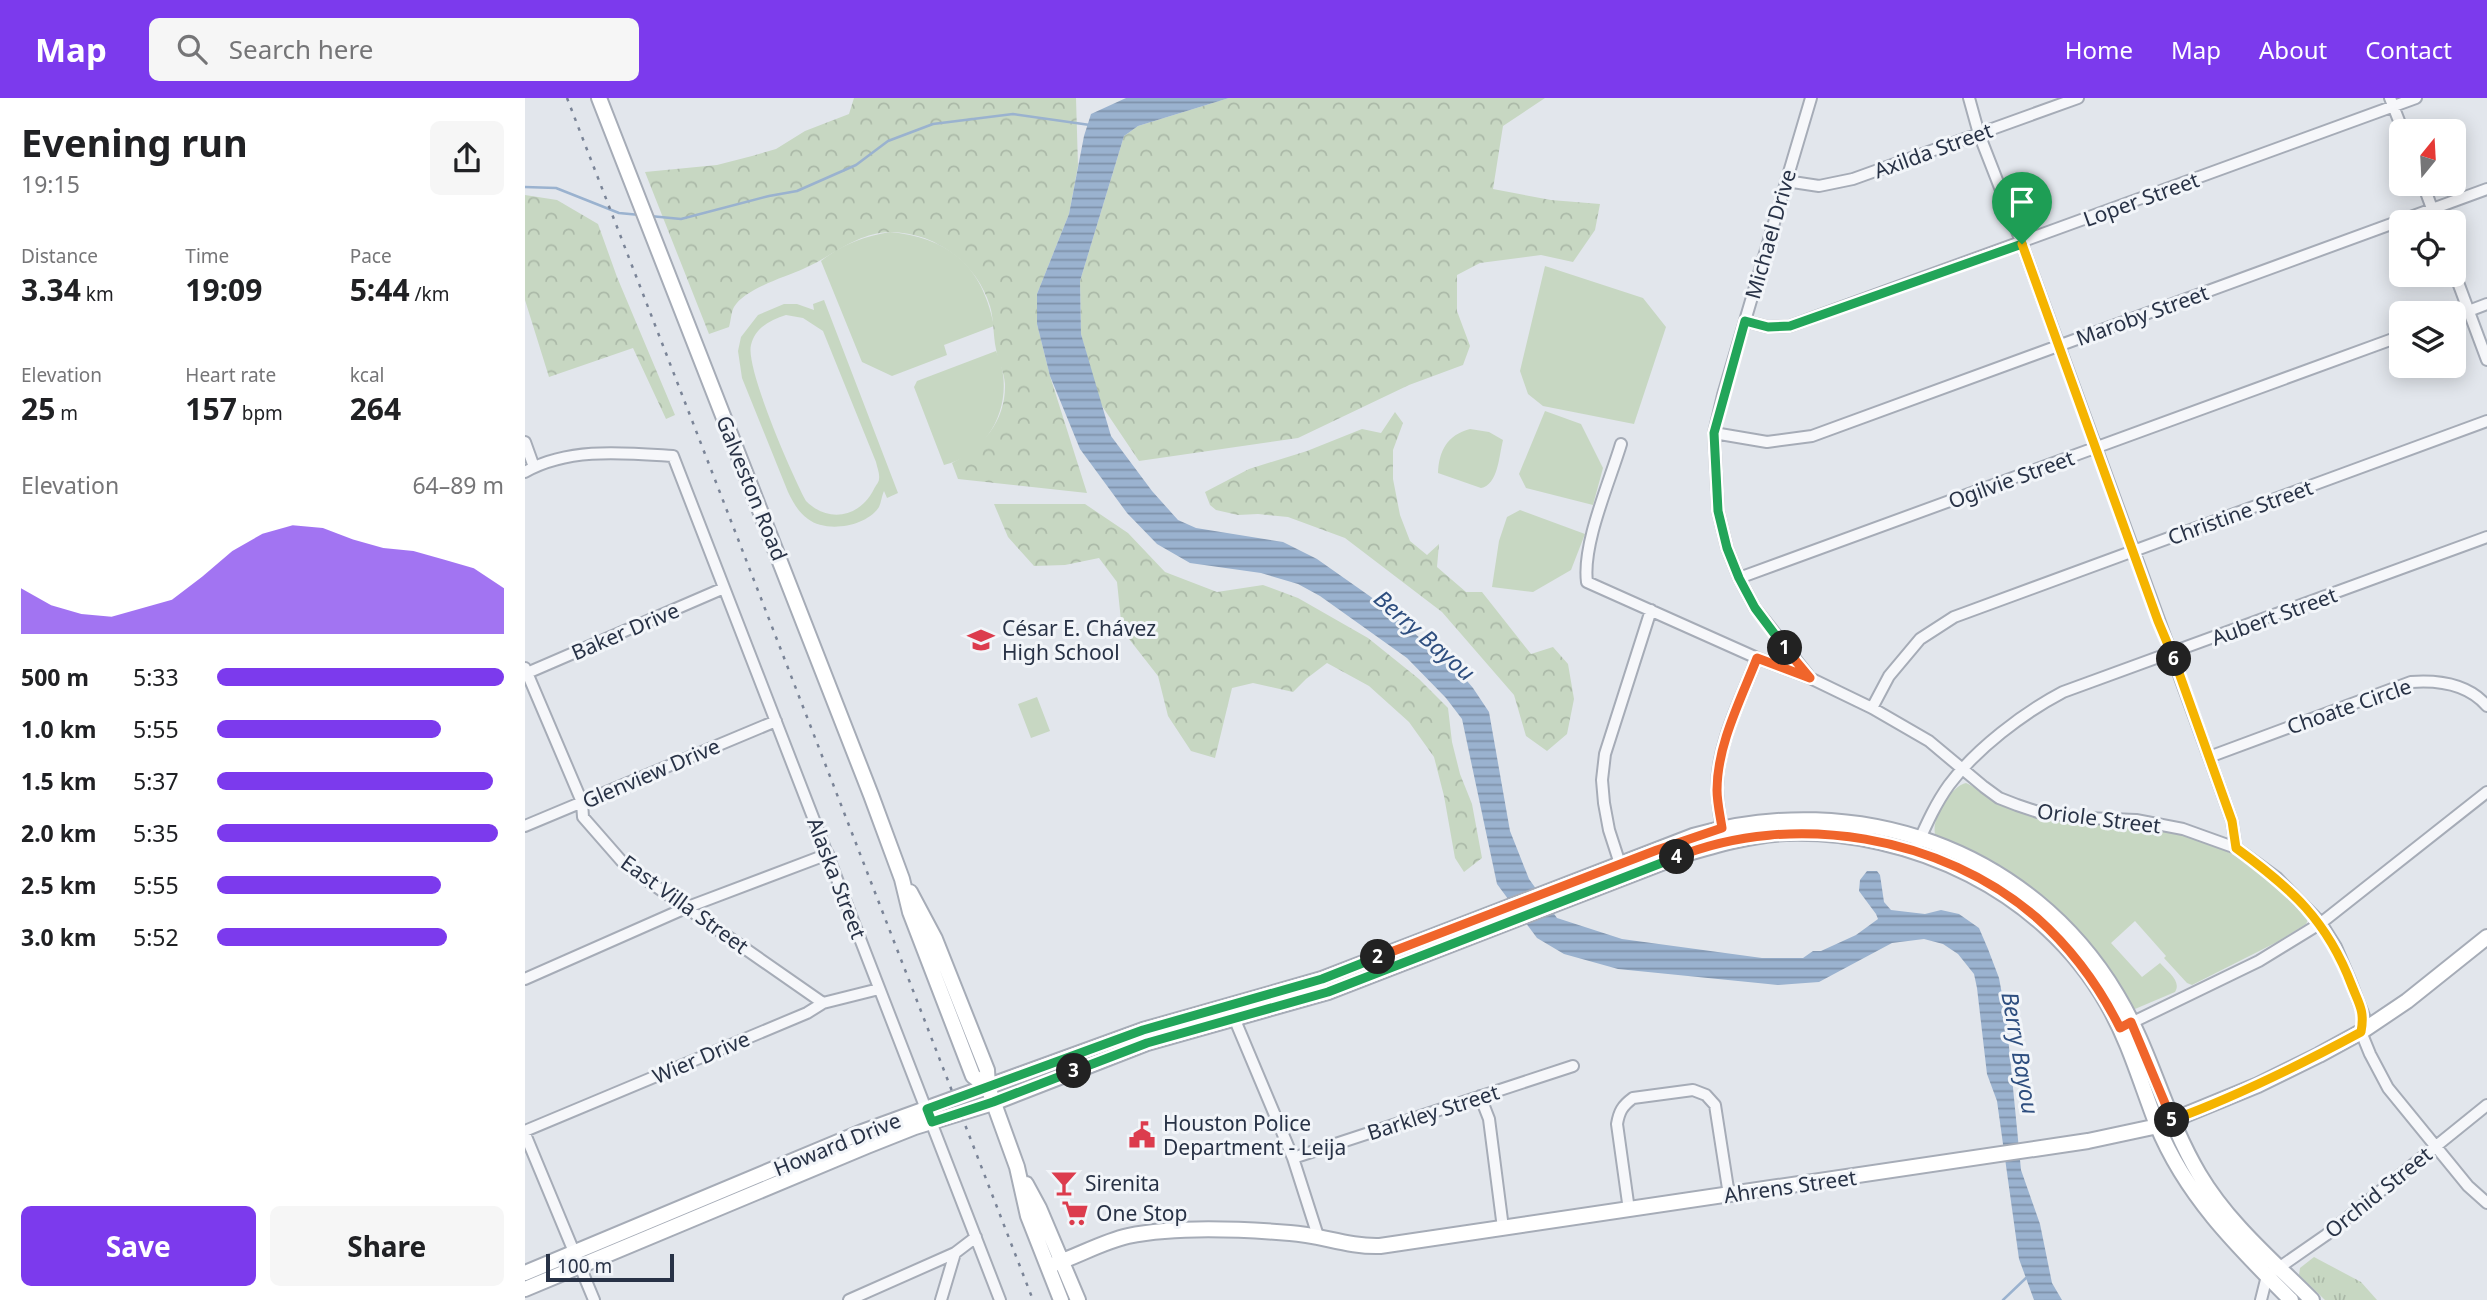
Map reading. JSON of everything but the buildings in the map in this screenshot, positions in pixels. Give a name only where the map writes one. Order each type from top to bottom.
[{"type":"main road","name":"Galveston Road","points":[[599,98],[794,594],[902,878],[920,909],[935,958],[987,1070],[988,1087],[1017,1167],[1039,1208],[1061,1300]]},
{"type":"main road","name":"Howard Drive","points":[[525,1273],[577,1259],[713,1203],[862,1132],[993,1102],[1185,1016],[1232,1012],[1435,951],[1497,919],[1623,871],[1723,835],[1796,819],[1858,838],[1917,845],[1976,877],[2019,896],[2036,918],[2073,955],[2126,1025],[2192,1191],[2230,1239],[2312,1300]]},
{"type":"main road","name":"Howard Drive","points":[[1325,986],[1430,936],[1497,919]]},
{"type":"main road","points":[[1430,936],[1435,951]]},
{"type":"main road","name":"Ahrens Street","points":[[1054,1264],[1126,1236],[1173,1230],[1290,1233],[1318,1236],[1354,1246],[1380,1246],[2088,1141],[2165,1123],[2258,1085],[2361,1032],[2407,1001],[2487,937]]},
{"type":"main road","name":"Howard Drive","points":[[930,1116],[988,1087],[1123,1045]]},
{"type":"main road","name":"Howard Drive","points":[[525,1289],[577,1259]]},
{"type":"main road","name":"Galveston Road","points":[[1054,1264],[1078,1300]]},
{"type":"main road","name":"Howard Drive","points":[[2273,1272],[2291,1300]]},
{"type":"street","name":"Michael Drive","points":[[1810,678],[1755,608],[1727,548],[1718,511],[1714,433],[1811,98]]},
{"type":"street","points":[[1969,98],[1979,134],[2022,244],[2232,821],[2236,848]]},
{"type":"street","name":"Axilda Street","points":[[1786,181],[1819,186],[1853,179],[2078,98]]},
{"type":"street","name":"Loper Street","points":[[1745,321],[1768,327],[1790,326],[2022,244],[2392,102],[2416,98]]},
{"type":"street","points":[[2392,102],[2398,119]]},
{"type":"street","name":"Maroby Street","points":[[2433,210],[2487,189]]},
{"type":"street","points":[[2428,196],[2433,210]]},
{"type":"street","name":"Maroby Street","points":[[1714,433],[1767,442],[1812,436],[2389,226]]},
{"type":"street","points":[[2459,287],[2487,360]]},
{"type":"street","points":[[2468,311],[2487,304]]},
{"type":"street","name":"Ogilvie Street","points":[[1739,578],[2389,340]]},
{"type":"street","name":"Christine Street","points":[[1872,708],[1889,676],[1920,639],[1954,617],[2487,421]]},
{"type":"street","points":[[525,442],[530,469]]},
{"type":"street","name":"Oriole Street","points":[[1621,444],[1595,526],[1585,571],[1587,582],[1757,658],[1810,678],[1872,708],[1929,741],[1962,771],[1999,797],[2039,812],[2086,818],[2136,820],[2183,829],[2236,848],[2277,878],[2321,923],[2336,947],[2364,1016],[2361,1032],[2369,1054],[2388,1088],[2468,1186],[2487,1203]]},
{"type":"street","name":"Alaska Street","points":[[530,469],[565,458],[603,453],[673,456],[1000,1300]]},
{"type":"street","name":"Aubert Street","points":[[1917,845],[1940,798],[1962,771],[2010,725],[2033,708],[2063,692],[2487,537]]},
{"type":"street","name":"Baker Drive","points":[[526,671],[724,588]]},
{"type":"street","points":[[1623,871],[1609,830],[1602,780],[1605,754],[1651,610]]},
{"type":"street","points":[[1723,835],[1717,789],[1718,772],[1727,736],[1757,658]]},
{"type":"street","name":"East Villa Street","points":[[526,671],[582,802],[583,817],[625,865],[823,1003]]},
{"type":"street","name":"Choate Circle","points":[[2209,757],[2411,682],[2429,681],[2456,685],[2487,706]]},
{"type":"street","name":"Glenview Drive","points":[[525,826],[776,721]]},
{"type":"street","points":[[2126,1025],[2259,961],[2321,923],[2487,792]]},
{"type":"street","points":[[525,979],[688,907],[828,854]]},
{"type":"street","name":"Wier Drive","points":[[525,1132],[807,1013],[823,1003],[879,989]]},
{"type":"street","points":[[1232,1012],[1293,1158],[1318,1236]]},
{"type":"street","name":"Barkley Street","points":[[1293,1158],[1573,1066]]},
{"type":"street","points":[[1629,1210],[1617,1124],[1619,1111],[1633,1098],[1693,1090],[1706,1095],[1715,1105],[1729,1195]]},
{"type":"street","points":[[1480,1096],[1489,1119],[1503,1228]]},
{"type":"street","name":"Orchid Street","points":[[2273,1272],[2326,1235],[2487,1105]]},
{"type":"street","points":[[525,1132],[594,1300]]},
{"type":"street","points":[[849,1300],[954,1252],[976,1237]]},
{"type":"street","points":[[941,1300],[954,1252]]},
{"type":"street","points":[[2261,1300],[2273,1272]]},
{"type":"green space","points":[[854,98],[1076,98],[1078,166],[1069,214],[1037,294],[1037,324],[1050,376],[1087,493],[958,479],[952,463],[983,441],[991,431],[1001,410],[1005,384],[996,349],[990,306],[984,290],[965,264],[938,244],[907,233],[890,232],[866,236],[814,264],[746,295],[734,307],[729,327],[709,334],[645,172],[717,165],[776,149],[805,131],[849,114]]},
{"type":"green space","points":[[1229,98],[1545,98],[1503,126],[1493,189],[1551,200],[1600,204],[1595,230],[1573,262],[1541,255],[1480,263],[1457,275],[1457,311],[1470,346],[1463,365],[1409,385],[1298,438],[1139,461],[1100,403],[1081,334],[1080,281],[1124,136],[1138,126]]},
{"type":"green space","points":[[525,195],[557,200],[598,224],[617,277],[675,415],[666,419],[633,348],[549,377],[525,300]]},
{"type":"green space","points":[[890,232],[930,241],[960,259],[972,271],[981,287],[994,326],[944,345],[947,355],[892,376],[862,362],[821,261],[853,242]]},
{"type":"green space","points":[[1545,266],[1643,298],[1666,327],[1634,424],[1543,406],[1528,394],[1520,371]]},
{"type":"green space","points":[[824,300],[898,493],[887,498],[884,491],[879,507],[873,514],[845,526],[816,523],[804,516],[794,503],[742,378],[738,351],[741,337],[758,315],[784,304],[797,304],[814,310],[813,304]],"holes":[[[786,315],[803,318],[823,331],[879,473],[878,481],[861,506],[843,514],[824,513],[806,501],[771,423],[751,357],[753,339],[764,326]]]},
{"type":"green space","points":[[996,351],[1004,386],[997,420],[976,448],[944,465],[914,387],[917,381]]},
{"type":"green space","points":[[1545,411],[1581,424],[1603,468],[1593,505],[1526,488],[1519,474]]},
{"type":"green space","points":[[1395,412],[1403,423],[1393,450],[1393,479],[1400,515],[1410,541],[1427,555],[1439,544],[1437,567],[1466,592],[1482,592],[1531,654],[1553,647],[1568,664],[1574,699],[1567,734],[1547,751],[1526,736],[1514,695],[1442,612],[1345,538],[1288,517],[1238,515],[1216,510],[1210,505],[1205,492],[1249,469],[1307,451],[1362,429],[1381,433]]},
{"type":"green space","points":[[1470,429],[1489,432],[1503,440],[1494,476],[1487,486],[1481,488],[1438,473],[1442,451],[1446,445],[1455,435]]},
{"type":"green space","points":[[994,504],[1085,504],[1128,533],[1165,572],[1217,592],[1263,585],[1298,598],[1368,638],[1419,679],[1448,708],[1452,742],[1460,774],[1472,804],[1482,858],[1464,872],[1455,858],[1434,757],[1409,722],[1369,686],[1327,663],[1293,692],[1253,683],[1232,688],[1215,758],[1191,751],[1168,716],[1158,676],[1122,630],[1117,582],[1099,558],[1065,565],[1034,566],[1008,537]]},
{"type":"green space","points":[[1520,510],[1585,534],[1571,570],[1533,592],[1492,587],[1499,541],[1507,517]]},
{"type":"green space","points":[[1037,697],[1050,731],[1031,738],[1018,704]]},
{"type":"green space","points":[[1966,783],[1996,803],[2023,813],[2159,829],[2208,843],[2254,867],[2275,883],[2293,900],[2308,920],[2306,924],[2277,942],[2192,985],[2164,958],[2166,956],[2135,921],[2111,943],[2142,977],[2160,963],[2173,976],[2177,988],[2175,992],[2135,1009],[2130,1007],[2089,945],[2047,903],[1937,839],[1935,824],[1942,806],[1953,791]]},
{"type":"green space","points":[[2314,1257],[2361,1282],[2377,1300],[2325,1300],[2299,1275],[2300,1268]]},
{"type":"water","points":[[1126,98],[1229,98],[1138,126],[1124,136],[1080,281],[1081,334],[1111,436],[1152,491],[1178,520],[1196,528],[1283,542],[1317,559],[1371,597],[1457,669],[1489,712],[1510,831],[1529,879],[1557,918],[1622,939],[1762,958],[1803,958],[1813,951],[1821,951],[1856,935],[1878,919],[1859,891],[1860,880],[1867,871],[1877,871],[1884,902],[1891,910],[1925,914],[1941,910],[1959,914],[1979,928],[1999,978],[2006,1016],[2021,1170],[2040,1224],[2052,1283],[2062,1300],[2034,1300],[2019,1259],[1997,1101],[1987,1074],[1977,988],[1974,974],[1958,954],[1943,944],[1924,939],[1892,943],[1819,982],[1778,985],[1618,969],[1564,954],[1537,938],[1497,884],[1462,719],[1446,698],[1407,658],[1320,596],[1298,584],[1261,573],[1190,563],[1157,544],[1127,513],[1080,449],[1050,376],[1037,324],[1037,294],[1069,214],[1084,136],[1091,114]]},
{"type":"waterway","points":[[650,216],[681,219],[797,191],[856,165],[888,141],[933,124],[1013,114],[1090,125]]},
{"type":"waterway","points":[[525,187],[556,188],[619,213],[640,215]]},
{"type":"waterway","points":[[2003,1300],[2026,1278]]},
{"type":"railway","points":[[567,98],[1033,1300]]},
{"type":"place","name":"César E. Chávez High School","points":[[981,640]]},
{"type":"place","name":"Houston Police Department - Leija","points":[[1142,1135]]},
{"type":"place","name":"Sirenita","points":[[1064,1183]]},
{"type":"place","name":"One Stop","points":[[1075,1213]]},
{"type":"route","points":[[2022,244],[2232,821],[2236,848],[2277,878],[2321,923],[2336,947],[2364,1016],[2361,1032],[2258,1085],[2172,1120],[2131,1022],[2120,1028],[2092,979],[2073,955],[2036,918],[1976,877],[1914,852],[1858,838],[1807,833],[1783,834],[1724,842],[1682,855],[1328,992],[1147,1043],[993,1102],[932,1122],[927,1109],[1185,1016],[1322,979],[1693,836],[1722,828],[1717,789],[1718,772],[1727,736],[1757,658],[1810,678],[1755,608],[1727,548],[1718,511],[1714,433],[1745,321],[1768,327],[1790,326],[2022,244]]},
{"type":"water label","name":"Berry Bayou","points":[[1425,635]]},
{"type":"water label","name":"Berry Bayou","points":[[2021,1053]]}]
